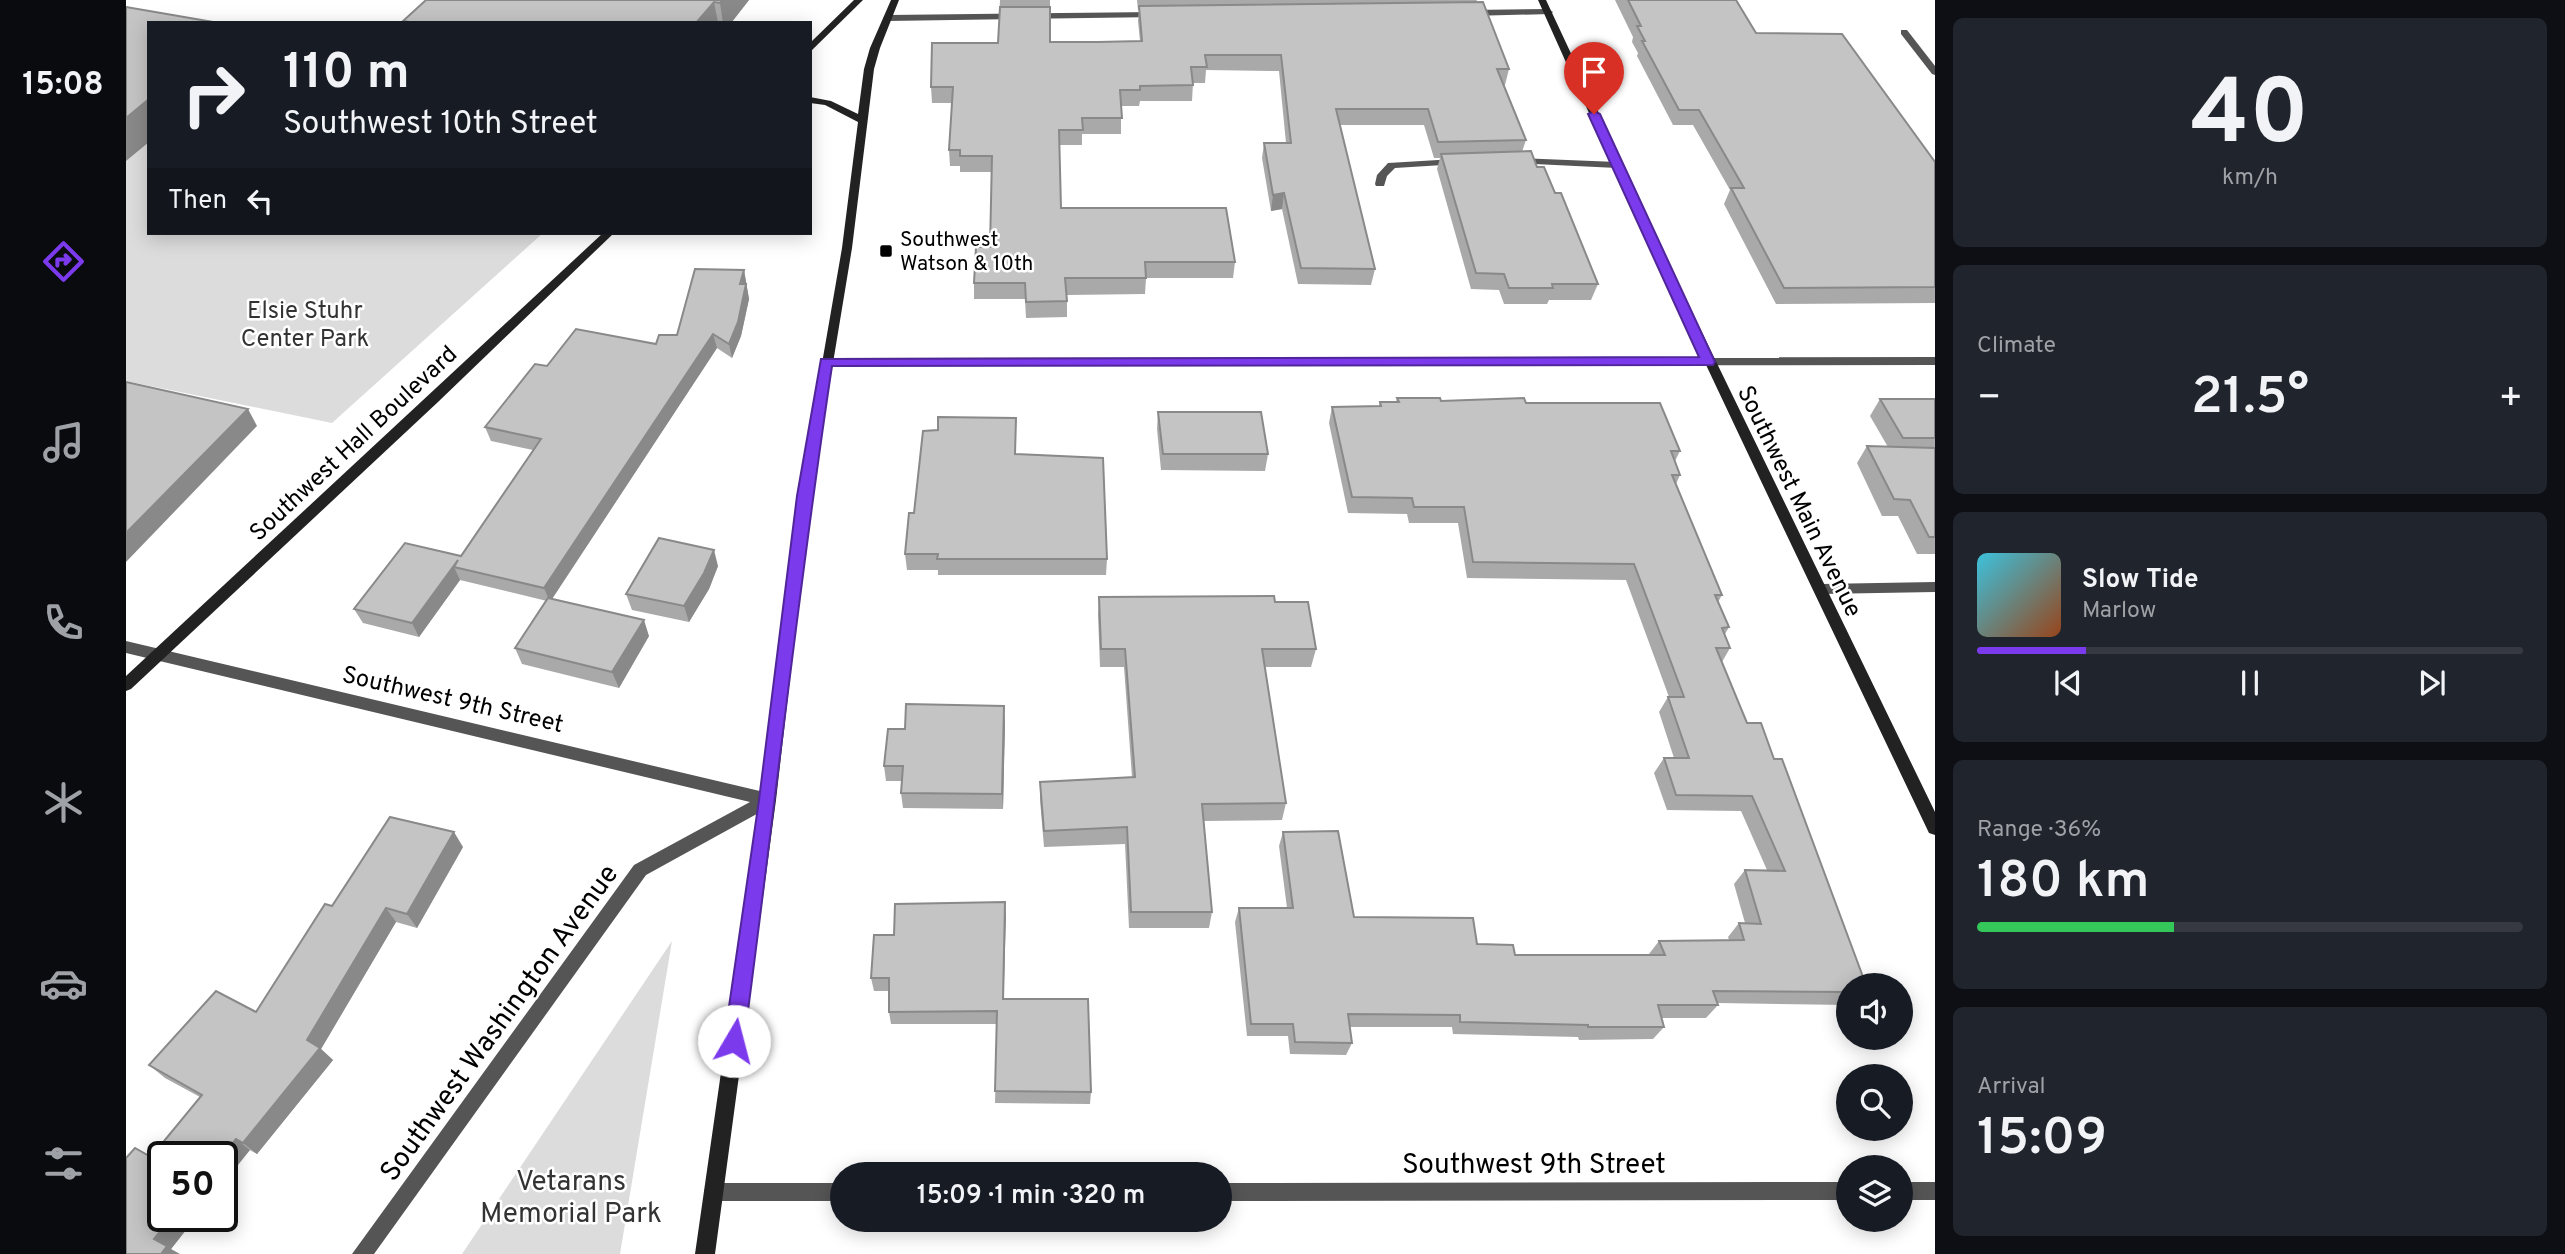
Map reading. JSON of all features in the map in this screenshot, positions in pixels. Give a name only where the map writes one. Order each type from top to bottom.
[{"type":"main road","points":[[812,47],[859,0]]},
{"type":"main road","points":[[705,1254],[768,800],[805,496],[846,247],[869,69],[895,0]]},
{"type":"main road","name":"Southwest Main Avenue","points":[[1545,6],[1708,362],[1821,589],[1935,828]]},
{"type":"main road","points":[[812,100],[828,103],[862,120]]},
{"type":"main road","name":"Southwest Hall Boulevard","points":[[126,685],[607,235]]},
{"type":"street","points":[[1464,13],[1545,6]]},
{"type":"street","points":[[888,18],[1170,15]]},
{"type":"street","points":[[1904,32],[1935,72]]},
{"type":"street","points":[[1380,184],[1382,175],[1392,165],[1473,162]]},
{"type":"street","points":[[1499,162],[1617,165]]},
{"type":"street","points":[[826,362],[1935,361]]},
{"type":"street","points":[[1821,589],[1935,587]]},
{"type":"street","name":"Southwest 9th Street","points":[[126,647],[768,800]]},
{"type":"street","name":"Southwest Washington Avenue","points":[[362,1254],[640,870],[768,800]]},
{"type":"street","name":"Southwest 9th Street","points":[[1232,1192],[1836,1191]]},
{"type":"street","points":[[1913,1191],[1935,1191]]},
{"type":"street","points":[[713,1192],[830,1192]]},
{"type":"green space","name":"Elsie Stuhr Center Park","points":[[126,8],[207,21],[147,21],[147,235],[541,235],[332,423],[126,381]]},
{"type":"green space","name":"Vetarans Memorial Park","points":[[672,941],[620,1254],[462,1254]]},
{"type":"building","points":[[426,0],[722,0],[720,3],[714,2],[698,21],[403,21]]},
{"type":"building","points":[[1628,0],[1736,0],[1756,33],[1842,34],[1935,162],[1935,287],[1784,288],[1731,188],[1744,188],[1699,110],[1679,110],[1642,41],[1645,41],[1637,26],[1641,26]]},
{"type":"building","points":[[1483,2],[1509,69],[1497,69],[1526,140],[1438,142],[1428,109],[1336,109],[1375,269],[1301,268],[1284,193],[1273,195],[1264,143],[1291,143],[1281,55],[1205,55],[1207,67],[1191,67],[1193,85],[1140,86],[1140,90],[1120,90],[1122,118],[1082,118],[1083,130],[1059,130],[1061,208],[1226,208],[1235,262],[1145,262],[1146,278],[1065,278],[1067,301],[1026,302],[1025,283],[974,283],[976,247],[990,247],[992,156],[960,156],[960,150],[949,150],[953,87],[931,87],[932,43],[998,43],[1000,7],[1050,7],[1050,42],[1098,42],[1142,41],[1139,6]]},
{"type":"building","points":[[126,7],[207,21],[147,21],[147,101],[126,118]]},
{"type":"building","points":[[1531,151],[1537,167],[1544,167],[1555,193],[1561,193],[1598,284],[1509,288],[1504,274],[1476,273],[1441,154]]},
{"type":"building","points":[[695,269],[744,270],[740,284],[746,284],[738,322],[729,344],[713,334],[544,588],[454,567],[458,560],[412,623],[354,609],[405,543],[461,556],[541,439],[485,427],[535,364],[547,366],[576,329],[656,344],[659,335],[677,335]]},
{"type":"building","points":[[126,382],[248,409],[126,533]]},
{"type":"building","points":[[1397,398],[1440,398],[1441,401],[1524,398],[1526,403],[1660,403],[1680,451],[1671,451],[1680,475],[1672,475],[1722,595],[1715,595],[1729,627],[1722,628],[1730,648],[1716,648],[1747,723],[1761,723],[1774,759],[1782,759],[1862,973],[1836,973],[1836,992],[1713,991],[1718,1005],[1658,1005],[1664,1027],[1460,1022],[1460,1015],[1348,1014],[1352,1043],[1295,1042],[1293,1024],[1251,1024],[1239,908],[1293,908],[1283,832],[1338,831],[1354,917],[1473,918],[1477,944],[1513,945],[1515,955],[1665,955],[1659,941],[1744,940],[1739,923],[1761,924],[1745,870],[1785,871],[1752,796],[1676,795],[1664,758],[1689,758],[1668,697],[1684,697],[1634,564],[1473,562],[1464,507],[1414,507],[1412,498],[1352,497],[1332,407],[1381,406],[1380,402],[1399,402]]},
{"type":"building","points":[[1880,399],[1935,399],[1935,438],[1903,438]]},
{"type":"building","points":[[1158,412],[1261,412],[1268,454],[1163,454]]},
{"type":"building","points":[[938,417],[1016,418],[1015,454],[1103,458],[1107,559],[937,559],[938,554],[905,554],[909,513],[914,513],[923,431],[938,430]]},
{"type":"building","points":[[1867,446],[1935,448],[1935,537],[1929,537],[1910,500],[1894,499]]},
{"type":"building","points":[[659,538],[714,550],[684,606],[626,594]]},
{"type":"building","points":[[1274,596],[1275,602],[1308,602],[1316,649],[1262,649],[1286,803],[1202,804],[1212,912],[1131,912],[1127,827],[1044,831],[1040,782],[1135,777],[1125,649],[1101,649],[1099,597]]},
{"type":"building","points":[[548,598],[644,620],[612,672],[515,648]]},
{"type":"building","points":[[906,704],[1004,706],[1002,794],[901,793],[903,766],[884,766],[888,729],[905,729]]},
{"type":"building","points":[[390,817],[454,832],[407,914],[386,908],[307,1040],[320,1048],[243,1143],[236,1139],[164,1141],[202,1095],[149,1065],[216,991],[256,1012],[325,904],[332,906]]},
{"type":"building","points":[[1005,902],[1003,999],[1088,999],[1091,1092],[995,1091],[997,1011],[889,1012],[889,978],[871,978],[874,935],[894,935],[895,904]]},
{"type":"building","points":[[135,1148],[147,1155],[147,1232],[160,1232],[154,1239],[167,1246],[161,1254],[126,1254],[126,1158]]},
{"type":"place","name":"Southwest Watson & 10th","points":[[886,251]]},
{"type":"route","points":[[734,1041],[768,800],[805,496],[826,362],[1708,362],[1594,114]]}]
